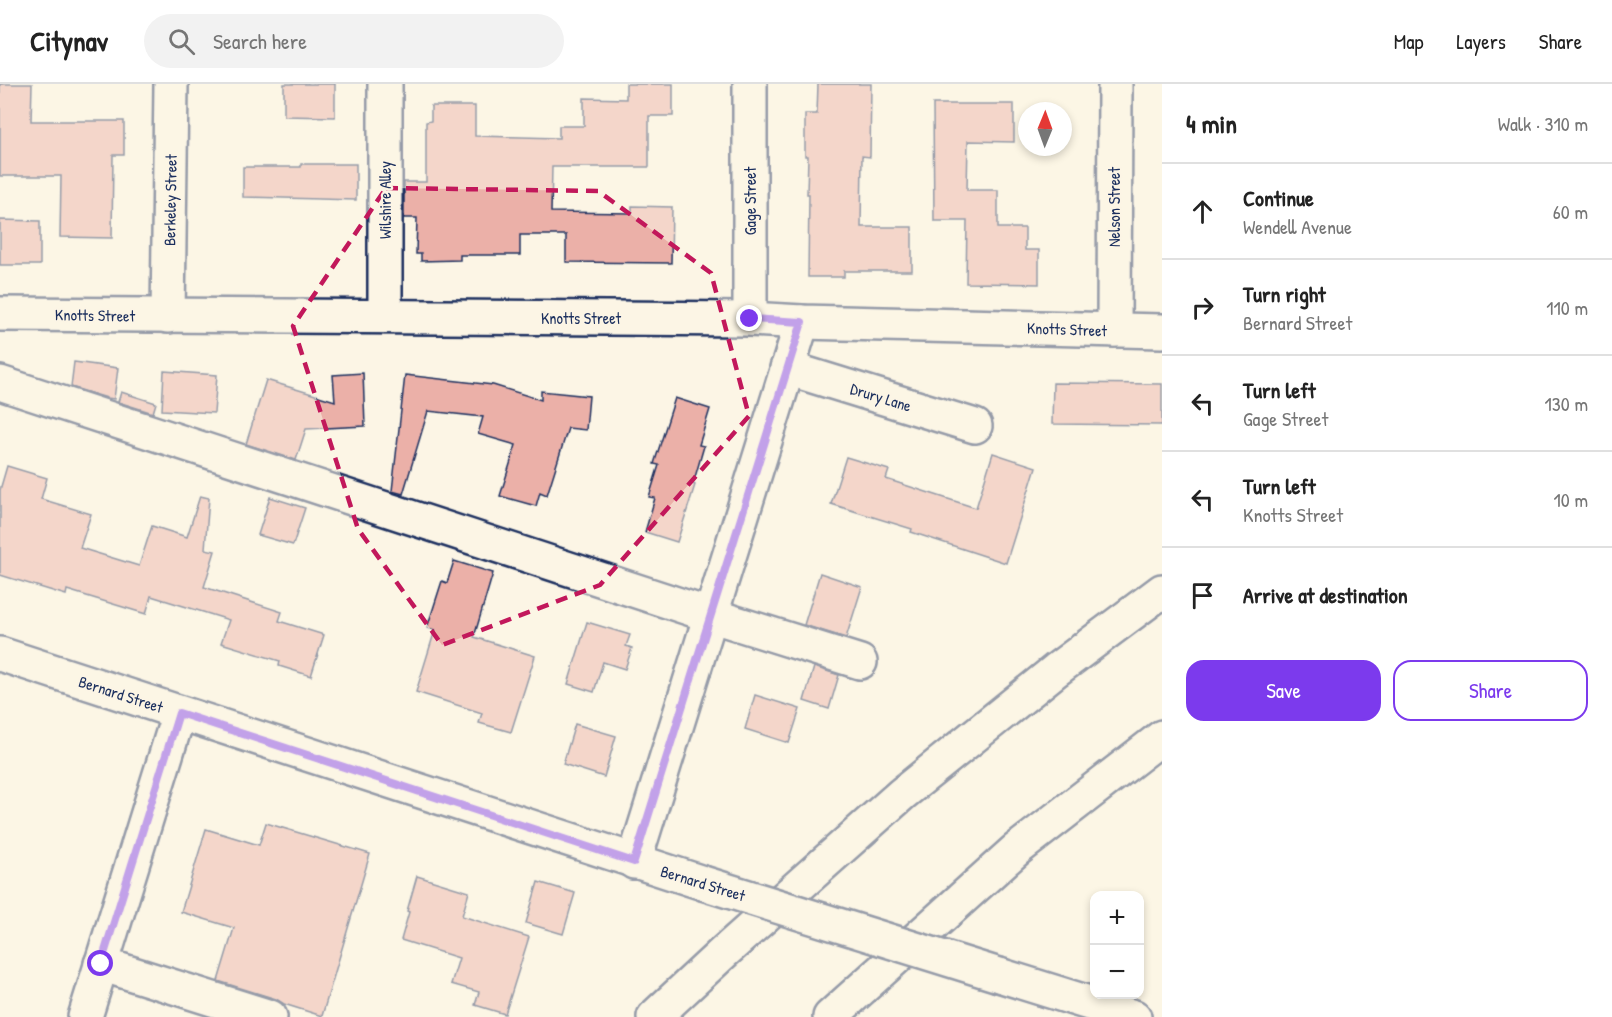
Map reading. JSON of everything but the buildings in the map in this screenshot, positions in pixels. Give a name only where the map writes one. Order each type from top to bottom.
[{"type":"main road","name":"Berkeley Street","points":[[168,316],[171,84]]},
{"type":"main road","name":"Wilshire Alley","points":[[385,84],[385,316]]},
{"type":"main road","name":"Gage Street","points":[[750,84],[750,319]]},
{"type":"main road","name":"Nelson Street","points":[[1114,330],[1115,84]]},
{"type":"main road","name":"Knotts Street","points":[[0,314],[750,319],[1162,331]]},
{"type":"main road","points":[[634,862],[802,322]]},
{"type":"main road","name":"Drury Lane","points":[[788,368],[975,426]]},
{"type":"main road","points":[[0,383],[860,662]]},
{"type":"main road","points":[[654,1017],[902,794],[1056,670],[1162,591]]},
{"type":"main road","name":"Bernard Street","points":[[0,654],[634,862],[1134,1017]]},
{"type":"main road","points":[[85,1017],[179,713]]},
{"type":"main road","points":[[830,1017],[1016,850],[1162,737]]},
{"type":"main road","points":[[101,964],[270,1017]]},
{"type":"highlighted area","points":[[386,188],[598,191],[711,273],[749,416],[600,585],[442,645],[358,529],[293,326]]},
{"type":"route","points":[[101,964],[179,713],[634,862],[802,322],[750,319]]}]
